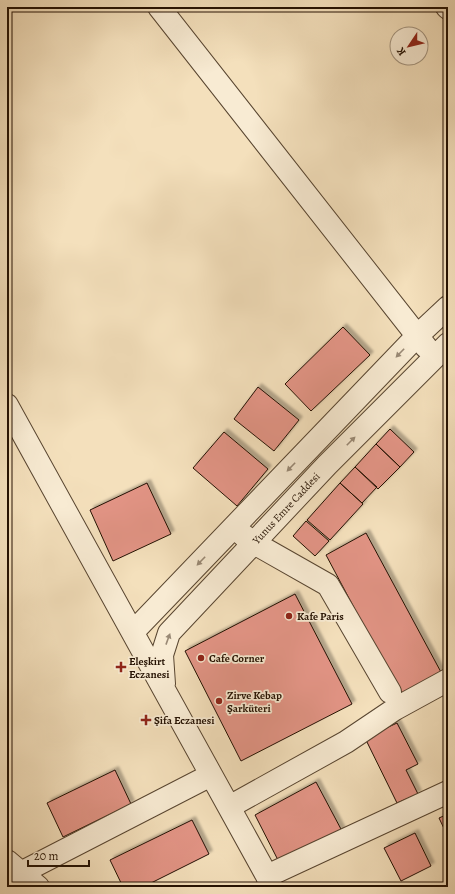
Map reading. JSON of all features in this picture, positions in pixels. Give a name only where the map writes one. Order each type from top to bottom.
[{"type":"street","points":[[159,7],[417,336],[441,351]]},
{"type":"street","points":[[132,632],[417,336],[448,306]]},
{"type":"street","name":"Yunus Emre Caddesi","points":[[165,691],[162,655],[169,633],[331,461],[441,351]]},
{"type":"street","points":[[7,406],[269,881],[448,792]]},
{"type":"street","points":[[313,444],[331,461]]},
{"type":"street","points":[[233,527],[254,543],[328,585],[390,692]]},
{"type":"street","points":[[229,807],[346,742],[395,709],[448,680]]},
{"type":"street","points":[[12,871],[211,775]]},
{"type":"street","points":[[12,871],[38,887]]},
{"type":"building","points":[[343,327],[370,355],[311,411],[285,384]]},
{"type":"building","points":[[258,387],[299,420],[274,451],[234,419]]},
{"type":"building","points":[[390,429],[414,452],[400,467],[376,444]]},
{"type":"building","points":[[224,432],[268,469],[237,506],[193,468]]},
{"type":"building","points":[[376,444],[400,467],[378,489],[355,467]]},
{"type":"building","points":[[355,467],[377,487],[362,503],[340,483]]},
{"type":"building","points":[[147,483],[171,534],[113,561],[90,510]]},
{"type":"building","points":[[340,483],[363,504],[330,540],[307,520]]},
{"type":"building","points":[[306,521],[329,541],[315,556],[293,536]]},
{"type":"building","points":[[366,533],[442,674],[401,696],[326,555]]},
{"type":"building","points":[[295,594],[352,704],[241,761],[185,651]]},
{"type":"building","points":[[397,723],[418,764],[406,770],[418,794],[397,803],[365,738]]},
{"type":"building","points":[[115,770],[131,804],[63,837],[47,803]]},
{"type":"building","points":[[316,782],[342,831],[280,864],[255,815]]},
{"type":"building","points":[[448,814],[448,837],[439,818]]},
{"type":"building","points":[[192,820],[209,854],[143,887],[123,887],[110,860]]},
{"type":"building","points":[[415,833],[431,866],[401,881],[384,848]]},
{"type":"place","name":"Kafe Paris","points":[[289,616]]},
{"type":"place","name":"Cafe Corner","points":[[201,658]]},
{"type":"place","name":"Eleşkirt Eczanesi","points":[[121,667]]},
{"type":"place","name":"Zirve Kebap Şarküteri","points":[[219,701]]},
{"type":"place","name":"Şifa Eczanesi","points":[[146,720]]}]
